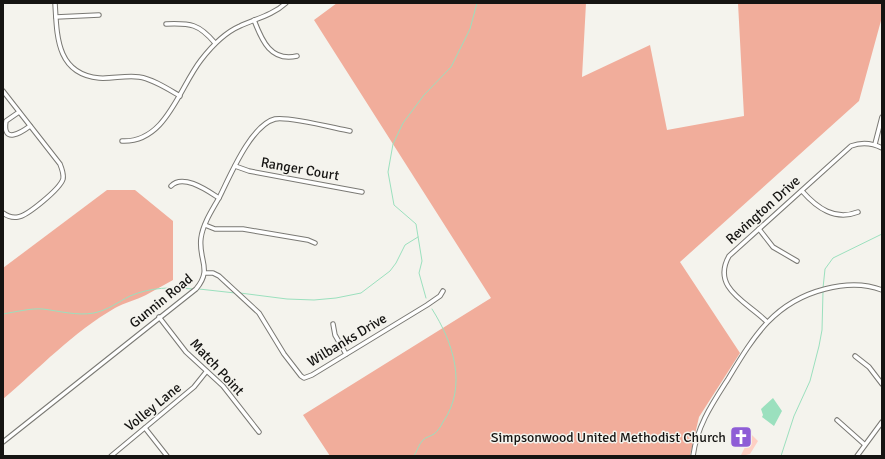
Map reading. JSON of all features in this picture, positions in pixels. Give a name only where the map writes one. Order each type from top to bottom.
[{"type":"street","points":[[55,3],[59,47],[73,68],[96,78],[138,77],[148,79],[180,96]]},
{"type":"street","points":[[122,141],[132,141],[155,128],[168,116],[194,70],[215,43],[238,27],[279,9],[286,3]]},
{"type":"street","points":[[56,17],[99,15]]},
{"type":"street","points":[[254,20],[266,46],[274,53],[288,58],[297,56]]},
{"type":"street","points":[[166,24],[193,25],[206,32],[215,43]]},
{"type":"street","points":[[3,91],[60,164],[63,171],[63,180],[59,187],[24,216],[12,217],[3,213]]},
{"type":"street","points":[[19,112],[6,121],[5,127],[7,132],[11,135],[15,135],[30,126]]},
{"type":"street","points":[[882,117],[875,144],[882,148]]},
{"type":"street","name":"Gunnin Road","points":[[3,442],[196,289],[202,282],[205,273],[201,239],[205,225],[235,166],[251,139],[268,122],[274,119],[282,118],[350,131]]},
{"type":"street","name":"Revington Drive","points":[[766,322],[730,290],[723,277],[723,266],[728,256],[851,146],[864,143],[875,144]]},
{"type":"street","name":"Ranger Court","points":[[235,166],[250,171],[362,192]]},
{"type":"street","points":[[171,186],[180,182],[191,183],[219,198]]},
{"type":"street","points":[[802,191],[811,201],[834,215],[846,215],[858,212]]},
{"type":"street","points":[[205,225],[215,229],[243,229],[308,240],[315,243]]},
{"type":"street","points":[[759,228],[773,247],[797,261]]},
{"type":"street","name":"Wilbanks Drive","points":[[205,273],[213,273],[219,276],[259,314],[284,354],[304,378],[312,375],[440,296],[443,291]]},
{"type":"street","points":[[693,456],[695,440],[702,422],[742,356],[766,322],[785,306],[815,291],[847,285],[873,286],[882,290]]},
{"type":"street","name":"Match Point","points":[[159,317],[186,352],[223,386],[259,432]]},
{"type":"street","points":[[333,324],[335,335],[346,354]]},
{"type":"street","points":[[855,356],[869,367],[882,384]]},
{"type":"street","name":"Volley Lane","points":[[111,456],[194,387],[206,372]]},
{"type":"street","points":[[837,420],[864,444]]},
{"type":"street","points":[[857,456],[864,444],[882,422]]},
{"type":"street","points":[[145,428],[167,456]]},
{"type":"shaded area","points":[[337,3],[586,3],[582,77],[650,45],[667,130],[744,116],[738,3],[882,3],[882,17],[859,101],[680,262],[740,353],[699,417],[690,456],[330,456],[303,415],[491,298],[314,20]]},
{"type":"shaded area","points":[[107,190],[135,190],[173,221],[173,280],[146,295],[115,308],[85,328],[3,399],[3,268]]},
{"type":"shaded area","points":[[773,398],[782,411],[774,426],[762,417],[763,415],[761,409]]},
{"type":"shaded area","points":[[751,434],[758,441],[750,454],[742,456],[741,455],[746,445],[743,442]]},
{"type":"waterway","points":[[426,298],[419,273],[422,261],[416,224],[394,205],[388,172],[393,144],[403,123],[424,95],[451,67],[470,29],[477,3]]},
{"type":"waterway","points":[[823,288],[825,269],[833,258],[882,234]]},
{"type":"waterway","points":[[240,293],[287,299],[314,300],[336,298],[361,293],[390,271],[405,245],[418,237]]},
{"type":"waterway","points":[[3,314],[38,309],[75,314],[88,314],[99,312],[130,296],[154,289],[193,289]]},
{"type":"waterway","points":[[199,289],[235,293]]},
{"type":"waterway","points":[[781,456],[794,416],[810,381],[819,346],[822,330],[823,292]]},
{"type":"waterway","points":[[414,456],[423,440],[434,434],[440,427],[451,408],[455,394],[455,364],[446,336],[432,309]]},
{"type":"place","name":"Simpsonwood United Methodist Church","points":[[741,437]]}]
